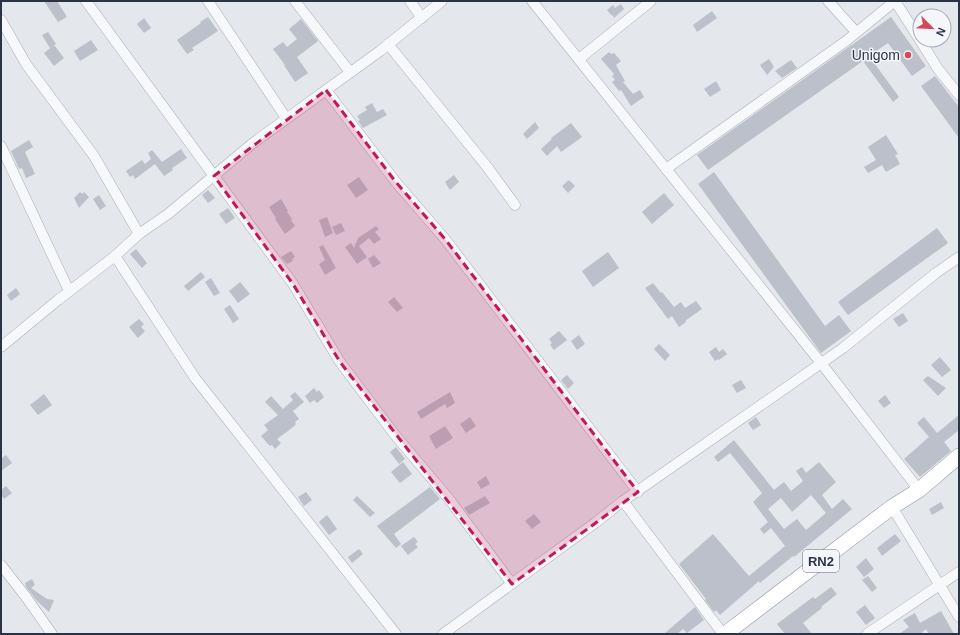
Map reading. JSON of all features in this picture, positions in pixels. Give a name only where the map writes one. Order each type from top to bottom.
[{"type":"highway","name":"RN2","points":[[724,634],[892,507],[919,490],[959,456]]},
{"type":"street","points":[[86,1],[293,284],[340,362],[395,435],[449,499],[512,584]]},
{"type":"street","points":[[208,1],[286,118]]},
{"type":"street","points":[[296,1],[350,72]]},
{"type":"street","points":[[410,1],[422,18]]},
{"type":"street","points":[[1,347],[69,291],[115,256],[139,234],[168,214],[253,143],[388,44],[442,1]]},
{"type":"street","points":[[579,59],[650,1]]},
{"type":"street","points":[[828,1],[856,32]]},
{"type":"street","points":[[666,169],[856,32],[895,1],[912,28]]},
{"type":"street","points":[[537,3],[579,59],[919,490]]},
{"type":"street","points":[[1,20],[26,64],[94,156],[139,234]]},
{"type":"street","points":[[388,44],[488,168],[515,205]]},
{"type":"street","points":[[925,48],[938,69],[959,95]]},
{"type":"street","points":[[326,90],[395,181],[445,239],[638,492]]},
{"type":"street","points":[[1,146],[69,291]]},
{"type":"street","points":[[115,256],[195,378],[396,634]]},
{"type":"street","points":[[443,634],[623,501],[843,348],[936,273],[959,257]]},
{"type":"street","points":[[623,501],[724,634]]},
{"type":"street","points":[[892,507],[959,617]]},
{"type":"street","points":[[3,570],[26,597],[51,634]]},
{"type":"street","points":[[866,634],[959,572]]},
{"type":"highlighted area","points":[[326,90],[395,181],[445,239],[638,492],[512,584],[340,362],[293,284],[214,176]]},
{"type":"building","points":[[44,1],[57,1],[67,17],[58,22]]},
{"type":"building","points":[[621,4],[624,9],[614,18],[613,15],[612,16],[607,10],[613,5],[615,8]]},
{"type":"building","points":[[712,11],[717,18],[697,32],[693,25]]},
{"type":"building","points":[[208,17],[218,31],[192,48],[194,50],[187,54],[177,40]]},
{"type":"building","points":[[891,17],[926,66],[912,76],[888,43],[869,56],[899,97],[893,102],[863,61],[708,170],[697,155]]},
{"type":"building","points":[[144,18],[151,28],[144,33],[137,24]]},
{"type":"building","points":[[301,19],[318,41],[297,57],[308,73],[295,82],[273,49],[283,42],[287,47],[297,39],[289,29]]},
{"type":"building","points":[[48,32],[56,44],[50,48],[42,35]]},
{"type":"building","points":[[91,40],[98,50],[80,61],[74,51]]},
{"type":"building","points":[[54,45],[64,58],[54,66],[44,53]]},
{"type":"building","points":[[609,52],[611,54],[614,53],[621,61],[616,65],[625,81],[623,82],[633,94],[640,90],[644,97],[631,106],[621,90],[619,91],[612,82],[615,80],[612,76],[614,74],[601,59]]},
{"type":"building","points":[[769,59],[774,67],[767,75],[760,65]]},
{"type":"building","points":[[791,60],[797,68],[782,78],[775,71]]},
{"type":"building","points":[[935,76],[959,107],[959,138],[921,86]]},
{"type":"building","points":[[716,81],[721,90],[710,97],[704,89]]},
{"type":"building","points":[[372,103],[377,112],[383,109],[387,115],[363,128],[358,121],[360,120],[357,116],[367,110],[365,107]]},
{"type":"building","points":[[535,122],[539,128],[527,139],[523,134]]},
{"type":"building","points":[[571,123],[582,137],[561,152],[557,146],[547,156],[541,149],[552,139],[551,138]]},
{"type":"building","points":[[886,135],[898,154],[895,155],[900,164],[886,172],[882,165],[868,173],[864,167],[876,160],[868,147]]},
{"type":"building","points":[[29,140],[33,147],[25,152],[35,174],[26,178],[22,168],[19,169],[11,151]]},
{"type":"building","points":[[181,149],[187,158],[172,168],[173,170],[164,176],[155,164],[135,179],[133,175],[130,177],[126,171],[142,160],[145,164],[151,159],[148,153],[152,150],[162,162]]},
{"type":"building","points":[[714,172],[825,326],[839,315],[851,331],[821,353],[698,184]]},
{"type":"building","points":[[454,175],[459,182],[450,190],[445,182]]},
{"type":"building","points":[[359,177],[368,190],[356,198],[347,185]]},
{"type":"building","points":[[569,180],[575,186],[568,193],[562,186]]},
{"type":"building","points":[[208,190],[215,198],[208,203],[202,195]]},
{"type":"building","points":[[80,192],[82,194],[84,192],[89,197],[79,208],[74,198]]},
{"type":"building","points":[[664,193],[674,205],[652,224],[642,212]]},
{"type":"building","points":[[99,195],[106,206],[100,210],[93,199]]},
{"type":"building","points":[[281,199],[295,226],[285,234],[269,207]]},
{"type":"building","points":[[228,208],[235,218],[226,224],[219,214]]},
{"type":"building","points":[[327,217],[333,233],[325,237],[319,220]]},
{"type":"building","points":[[341,223],[345,231],[336,235],[332,227]]},
{"type":"building","points":[[376,226],[379,229],[375,232],[381,239],[374,244],[369,238],[359,246],[367,257],[357,264],[345,247],[351,243],[354,248],[358,238]]},
{"type":"building","points":[[937,228],[948,243],[848,315],[838,302]]},
{"type":"building","points":[[323,245],[336,268],[325,275],[319,264],[325,260],[319,247]]},
{"type":"building","points":[[136,249],[147,263],[142,268],[130,254]]},
{"type":"building","points":[[291,251],[295,257],[292,259],[293,261],[287,264],[281,257]]},
{"type":"building","points":[[608,252],[619,268],[593,287],[582,271]]},
{"type":"building","points":[[374,255],[381,263],[373,268],[368,259]]},
{"type":"building","points":[[201,272],[205,277],[188,291],[184,286]]},
{"type":"building","points":[[211,278],[220,293],[214,296],[205,282]]},
{"type":"building","points":[[240,282],[250,294],[238,303],[229,291]]},
{"type":"building","points":[[653,283],[674,307],[681,302],[685,308],[696,301],[702,309],[679,327],[672,316],[668,319],[645,288]]},
{"type":"building","points":[[16,288],[20,294],[11,301],[7,295]]},
{"type":"building","points":[[394,297],[403,308],[397,312],[388,302]]},
{"type":"building","points":[[230,305],[239,319],[233,323],[224,309]]},
{"type":"building","points":[[903,313],[908,321],[899,327],[893,319]]},
{"type":"building","points":[[139,319],[144,324],[141,327],[145,331],[138,338],[129,327]]},
{"type":"building","points":[[559,331],[567,340],[554,350],[550,345],[552,343],[549,339]]},
{"type":"building","points":[[579,335],[585,344],[577,350],[571,341]]},
{"type":"building","points":[[659,344],[670,355],[665,361],[654,349]]},
{"type":"building","points":[[716,347],[719,352],[723,349],[727,354],[715,361],[709,352]]},
{"type":"building","points":[[940,357],[951,370],[942,377],[931,365]]},
{"type":"building","points":[[567,375],[574,383],[568,389],[561,380]]},
{"type":"building","points":[[928,376],[946,388],[938,396],[923,380]]},
{"type":"building","points":[[741,380],[746,388],[737,393],[732,385]]},
{"type":"building","points":[[314,388],[317,392],[319,390],[324,397],[317,403],[314,400],[310,403],[305,396]]},
{"type":"building","points":[[295,392],[304,402],[293,411],[299,419],[295,422],[296,424],[292,428],[277,439],[281,443],[275,449],[272,445],[270,446],[261,436],[268,430],[264,425],[278,415],[265,402],[271,396],[283,409],[293,400],[290,396]]},
{"type":"building","points":[[450,392],[455,403],[447,408],[445,404],[421,419],[417,412]]},
{"type":"building","points":[[44,394],[52,405],[38,415],[30,405]]},
{"type":"building","points":[[885,395],[891,403],[884,408],[878,401]]},
{"type":"building","points":[[959,415],[959,430],[944,442],[951,451],[920,477],[904,459],[929,437],[917,423],[924,417],[937,433]]},
{"type":"building","points":[[470,417],[476,426],[466,433],[460,424]]},
{"type":"building","points":[[756,417],[761,425],[753,430],[748,423]]},
{"type":"building","points":[[445,426],[453,438],[436,449],[429,436]]},
{"type":"building","points":[[734,440],[774,490],[784,482],[791,491],[803,481],[796,471],[802,467],[806,473],[819,462],[836,482],[822,495],[832,509],[843,499],[852,509],[794,557],[793,556],[760,583],[759,581],[720,615],[716,610],[714,612],[679,564],[713,534],[749,576],[785,546],[771,528],[764,534],[760,529],[768,522],[753,502],[762,493],[730,453],[718,462],[714,457]],"holes":[[[811,495],[826,513],[806,530],[797,519],[784,529],[768,509],[781,498],[792,512]]]},
{"type":"building","points":[[396,447],[405,459],[399,464],[390,452]]},
{"type":"building","points":[[6,455],[12,463],[1,471],[1,459]]},
{"type":"building","points":[[403,462],[412,474],[400,483],[391,472]]},
{"type":"building","points":[[486,476],[490,484],[481,489],[477,482]]},
{"type":"building","points":[[6,486],[12,493],[4,499],[1,495],[1,490]]},
{"type":"building","points":[[430,487],[440,499],[394,534],[401,544],[396,548],[377,526]]},
{"type":"building","points":[[306,492],[312,500],[304,506],[298,497]]},
{"type":"building","points":[[357,496],[375,513],[370,517],[353,500]]},
{"type":"building","points":[[485,496],[490,503],[469,515],[464,508]]},
{"type":"building","points":[[941,502],[944,508],[932,515],[929,509]]},
{"type":"building","points":[[534,514],[541,522],[532,529],[525,521]]},
{"type":"building","points":[[327,515],[337,529],[329,535],[319,522]]},
{"type":"building","points":[[895,534],[901,541],[882,556],[877,548]]},
{"type":"building","points":[[414,537],[418,542],[415,544],[418,547],[408,555],[401,546]]},
{"type":"building","points":[[359,549],[363,554],[352,563],[348,557]]},
{"type":"building","points":[[866,558],[874,569],[864,577],[856,567]]},
{"type":"building","points":[[868,576],[877,588],[872,592],[862,580]]},
{"type":"building","points":[[32,579],[35,585],[31,588],[47,599],[54,600],[49,612],[37,601],[26,587],[25,583]]},
{"type":"building","points":[[831,587],[837,594],[803,623],[812,634],[785,634],[777,624],[813,597],[815,599]]},
{"type":"building","points":[[865,605],[875,618],[866,625],[856,612]]},
{"type":"building","points":[[695,607],[704,620],[687,633],[683,629],[677,634],[664,634]]},
{"type":"building","points":[[941,611],[954,634],[929,634],[926,629],[920,634],[899,634],[909,627],[903,620],[915,613],[920,623]]},
{"type":"place","name":"Unigom","points":[[908,55]]}]
